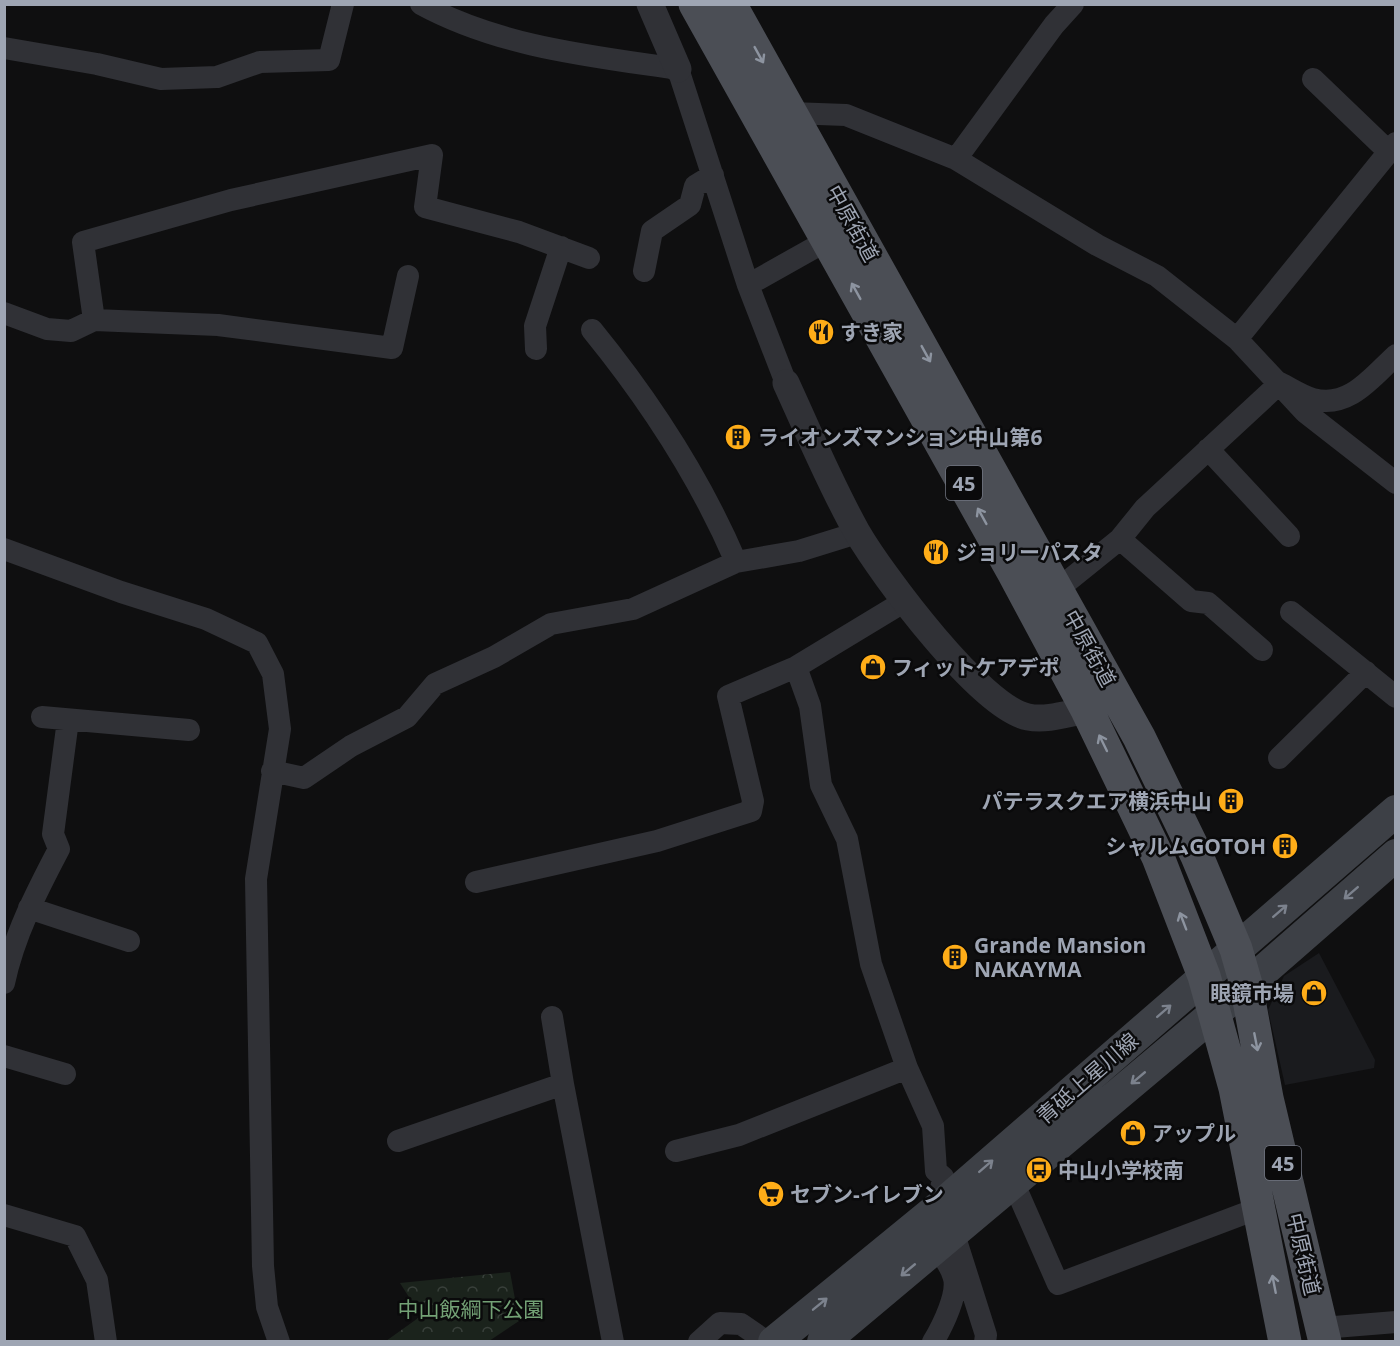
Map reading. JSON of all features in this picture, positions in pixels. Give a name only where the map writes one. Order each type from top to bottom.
[{"type":"main road","name":"中原街道","points":[[695,4],[1013,572],[1087,710],[1158,857],[1204,976],[1235,1088],[1285,1341]]},
{"type":"main road","name":"中原街道","points":[[730,4],[1058,589],[1139,737],[1197,856],[1236,949],[1246,984],[1267,1098],[1323,1335]]},
{"type":"main road","name":"青砥上星川線","points":[[823,1341],[1204,976],[1395,811]]},
{"type":"main road","name":"青砥上星川線","points":[[774,1341],[942,1228],[1014,1184],[1215,1013],[1395,855]]},
{"type":"street","points":[[4,48],[97,64],[161,80],[217,77],[260,62],[329,60],[343,4]]},
{"type":"street","points":[[421,4],[481,32],[589,56],[678,69]]},
{"type":"street","points":[[650,4],[678,69],[748,285],[786,383],[857,533],[905,601],[958,663],[1004,708],[1029,717],[1047,717],[1087,710]]},
{"type":"street","points":[[956,159],[1054,25],[1073,4]]},
{"type":"street","points":[[1237,339],[1392,147],[1313,79]]},
{"type":"street","points":[[791,113],[846,115],[956,159],[1097,245],[1157,276],[1237,339],[1305,412],[1395,483]]},
{"type":"street","points":[[94,320],[83,242],[231,200],[432,155],[425,207],[519,232],[589,258]]},
{"type":"street","points":[[644,271],[652,231],[690,205],[695,186],[713,175]]},
{"type":"street","points":[[748,285],[828,240]]},
{"type":"street","points":[[536,349],[535,326],[561,247]]},
{"type":"street","points":[[4,313],[47,329],[71,330],[94,320],[218,325],[392,348],[408,276]]},
{"type":"street","points":[[592,330],[632,380],[662,426],[719,523],[736,562]]},
{"type":"street","points":[[1280,383],[1314,399],[1334,401],[1352,396],[1395,355]]},
{"type":"street","points":[[1058,589],[1120,539],[1144,508],[1280,383]]},
{"type":"street","points":[[1208,449],[1289,536]]},
{"type":"street","points":[[272,771],[304,778],[351,746],[407,717],[435,684],[510,649],[550,624],[633,609],[736,562],[799,551],[857,533]]},
{"type":"street","points":[[1120,539],[1191,601],[1208,603],[1262,650]]},
{"type":"street","points":[[4,549],[121,592],[206,619],[256,643],[273,674],[280,729],[256,879],[263,1266],[267,1307],[279,1341]]},
{"type":"street","points":[[476,882],[657,841],[751,811],[753,801],[728,696],[796,667],[905,601]]},
{"type":"street","points":[[1291,612],[1395,697]]},
{"type":"street","points":[[796,667],[810,706],[821,784],[847,839],[871,964],[907,1068],[933,1126],[936,1171],[943,1177],[942,1228],[954,1276],[952,1300],[942,1328],[933,1341]]},
{"type":"street","points":[[1280,758],[1365,672]]},
{"type":"street","points":[[42,717],[189,730]]},
{"type":"street","points":[[4,983],[8,964],[29,908],[59,849],[52,834],[68,720]]},
{"type":"street","points":[[29,908],[129,940]]},
{"type":"street","points":[[552,1017],[613,1341]]},
{"type":"street","points":[[4,1056],[65,1074]]},
{"type":"street","points":[[676,1151],[739,1135],[907,1068]]},
{"type":"street","points":[[398,1141],[563,1084]]},
{"type":"street","points":[[1014,1184],[1058,1284],[1259,1208]]},
{"type":"street","points":[[4,1215],[75,1236],[97,1280],[106,1341]]},
{"type":"street","points":[[942,1228],[986,1335],[985,1341]]},
{"type":"street","points":[[1323,1335],[1395,1322]]},
{"type":"street","points":[[699,1341],[720,1323],[741,1324],[767,1341]]},
{"type":"shaded area","points":[[1319,953],[1375,1060],[1374,1068],[1285,1085],[1268,1010],[1284,976]]},
{"type":"green space","name":"中山飯綱下公園","points":[[510,1272],[519,1321],[489,1341],[386,1341],[421,1316],[400,1283]]},
{"type":"place","name":"すき家","points":[[821,332]]},
{"type":"place","name":"ライオンズマンション中山第6","points":[[738,437]]},
{"type":"place","name":"ジョリーパスタ","points":[[936,552]]},
{"type":"place","name":"フィットケアデポ","points":[[873,667]]},
{"type":"place","name":"パテラスクエア横浜中山","points":[[1231,801]]},
{"type":"place","name":"シャルムGOTOH","points":[[1285,846]]},
{"type":"place","name":"Grande Mansion NAKAYMA","points":[[955,957]]},
{"type":"place","name":"眼鏡市場","points":[[1314,993]]},
{"type":"place","name":"アップル","points":[[1133,1133]]},
{"type":"place","name":"中山小学校南","points":[[1039,1170]]},
{"type":"place","name":"セブン-イレブン","points":[[771,1194]]}]
